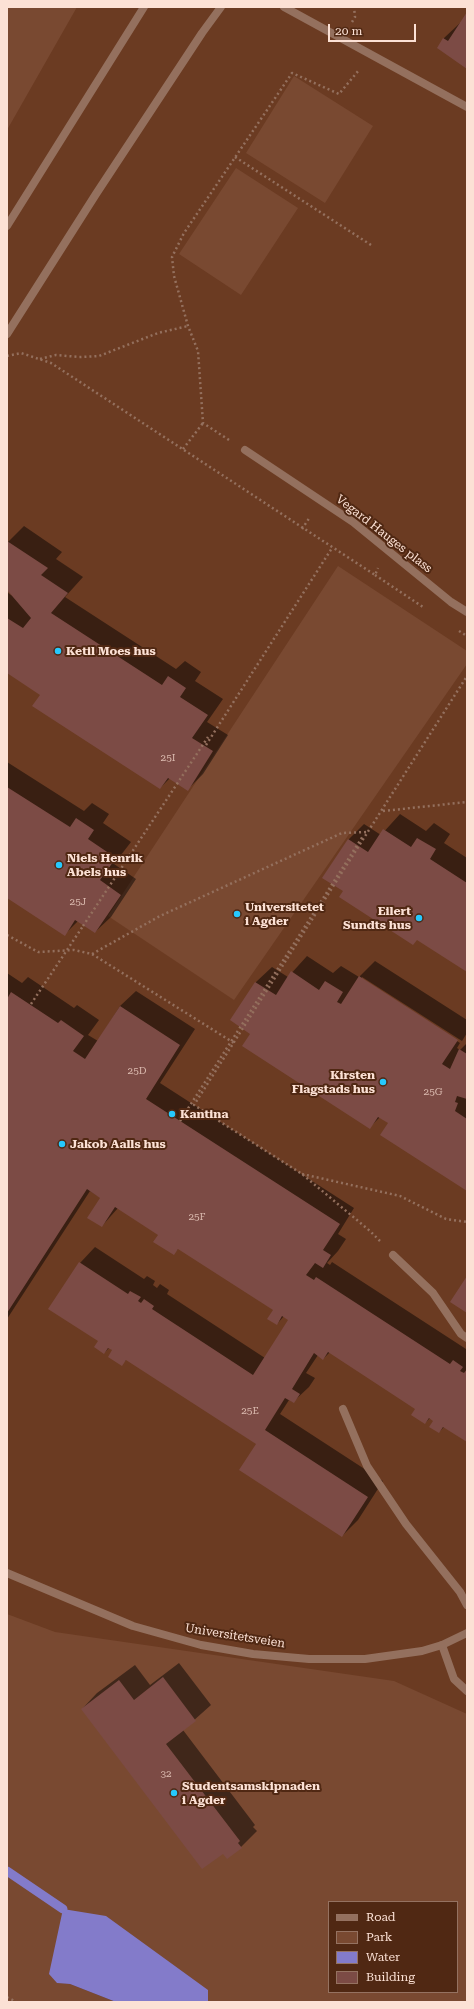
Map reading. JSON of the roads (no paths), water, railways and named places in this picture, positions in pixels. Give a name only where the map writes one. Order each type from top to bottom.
[{"type":"street","points":[[7,226],[144,7]]},
{"type":"street","points":[[7,334],[202,32],[221,7]]},
{"type":"street","points":[[284,7],[467,107]]},
{"type":"street","name":"Vegard Hauges plass","points":[[245,450],[353,522],[451,602],[467,612]]},
{"type":"street","points":[[393,1255],[433,1294],[461,1334],[467,1338]]},
{"type":"street","points":[[343,1409],[367,1466],[406,1524],[460,1592],[467,1605]]},
{"type":"street","name":"Universitetsveien","points":[[7,1573],[134,1626],[194,1644],[245,1653],[309,1659],[365,1659],[422,1651],[442,1645],[467,1633]]},
{"type":"street","points":[[442,1645],[454,1679],[467,1691]]},
{"type":"water","points":[[63,1909],[106,1916],[208,1990],[208,2002],[116,2002],[70,1984],[57,1983],[49,1974]]},
{"type":"waterway","points":[[7,1871],[63,1909]]},
{"type":"place","name":"Ketil Moes hus","points":[[58,651]]},
{"type":"place","name":"Niels Henrik Abels hus","points":[[59,865]]},
{"type":"place","name":"Universitetet i Agder","points":[[237,914]]},
{"type":"place","name":"Eilert Sundts hus","points":[[419,918]]},
{"type":"place","name":"Kirsten Flagstads hus","points":[[383,1082]]},
{"type":"place","name":"Kantina","points":[[172,1114]]},
{"type":"place","name":"Jakob Aalls hus","points":[[62,1144]]},
{"type":"place","name":"Studentsamskipnaden i Agder","points":[[174,1793]]}]
